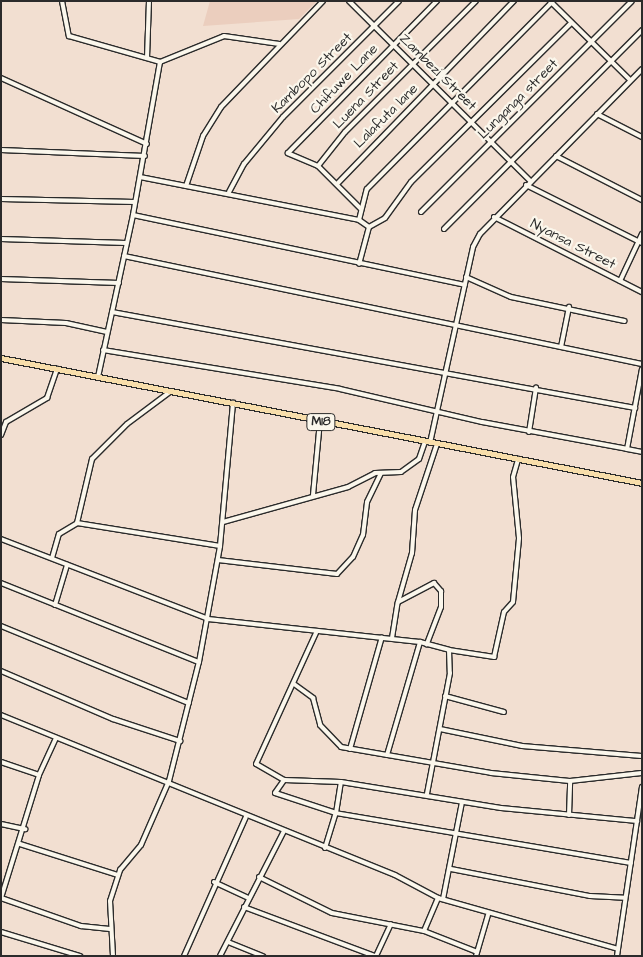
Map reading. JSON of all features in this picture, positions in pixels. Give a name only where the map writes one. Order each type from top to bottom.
[{"type":"main road","name":"M18","points":[[1,358],[642,483]]},
{"type":"street","points":[[62,1],[69,36],[160,62],[224,36],[279,44]]},
{"type":"street","points":[[147,58],[149,1]]},
{"type":"street","points":[[186,186],[203,136],[221,107],[279,44],[323,1]]},
{"type":"street","name":"Zambezi Street","points":[[349,1],[530,181]]},
{"type":"street","name":"Kambopo Street","points":[[229,192],[244,164],[283,117],[399,1]]},
{"type":"street","name":"Chifuwe Lane","points":[[318,166],[288,153],[437,1]]},
{"type":"street","name":"Luena Street","points":[[318,166],[412,64],[476,1]]},
{"type":"street","name":"Lalafuta lane","points":[[337,184],[514,1]]},
{"type":"street","name":"Lunganga street","points":[[421,212],[632,1]]},
{"type":"street","points":[[359,220],[367,189],[552,2],[630,80]]},
{"type":"street","points":[[359,264],[369,227],[385,218],[393,202],[571,23]]},
{"type":"street","points":[[444,229],[642,30]]},
{"type":"street","points":[[98,377],[147,144],[160,62]]},
{"type":"street","points":[[223,522],[312,495],[345,489],[381,473],[413,466],[428,442],[438,412],[473,247],[494,217],[642,69]]},
{"type":"street","points":[[1,78],[147,144]]},
{"type":"street","points":[[598,114],[642,136]]},
{"type":"street","points":[[1,150],[144,156]]},
{"type":"street","points":[[556,156],[642,200]]},
{"type":"street","points":[[318,166],[361,209]]},
{"type":"street","points":[[140,177],[229,192],[359,220],[369,227]]},
{"type":"street","points":[[526,186],[640,242]]},
{"type":"street","points":[[1,199],[135,202]]},
{"type":"street","points":[[133,215],[465,285]]},
{"type":"street","name":"Nyansa Street","points":[[494,217],[642,292]]},
{"type":"street","points":[[620,281],[640,242],[642,234]]},
{"type":"street","points":[[1,239],[126,243]]},
{"type":"street","points":[[124,256],[642,364]]},
{"type":"street","points":[[466,278],[510,296],[569,307],[625,321]]},
{"type":"street","points":[[1,279],[119,283]]},
{"type":"street","points":[[561,347],[569,307]]},
{"type":"street","points":[[112,312],[447,370],[635,408]]},
{"type":"street","points":[[1,320],[66,323],[107,332]]},
{"type":"street","points":[[103,350],[340,389],[529,432],[642,452]]},
{"type":"street","points":[[1,435],[6,422],[47,398],[57,369]]},
{"type":"street","points":[[627,449],[642,369]]},
{"type":"street","points":[[529,432],[536,388]]},
{"type":"street","points":[[77,523],[92,459],[127,424],[170,392]]},
{"type":"street","points":[[113,956],[110,929],[110,901],[118,875],[141,845],[169,781],[199,662],[220,546],[233,404]]},
{"type":"street","points":[[312,495],[320,421]]},
{"type":"street","points":[[392,638],[398,602],[412,553],[415,510],[437,444]]},
{"type":"street","points":[[1,539],[208,619],[392,638],[494,657],[504,612],[513,602],[519,538],[513,477],[518,459]]},
{"type":"street","points":[[218,560],[337,574],[353,558],[363,535],[367,502],[381,473]]},
{"type":"street","points":[[52,558],[60,534],[77,523],[220,546]]},
{"type":"street","points":[[56,605],[66,565]]},
{"type":"street","points":[[1,583],[199,662]]},
{"type":"street","points":[[398,602],[430,584],[440,587],[438,619],[427,644]]},
{"type":"street","points":[[1,626],[189,703]]},
{"type":"street","points":[[317,631],[256,764],[284,780],[341,782],[427,794],[462,802],[637,821]]},
{"type":"street","points":[[350,749],[382,637]]},
{"type":"street","points":[[387,755],[420,642]]},
{"type":"street","points":[[427,794],[440,729],[449,650]]},
{"type":"street","points":[[1,671],[113,719],[180,741]]},
{"type":"street","points":[[294,684],[316,702],[326,734],[350,749],[434,760],[491,773],[570,781],[642,773]]},
{"type":"street","points":[[445,696],[504,712]]},
{"type":"street","points":[[1,715],[169,781],[246,816],[405,879],[441,899],[488,915],[618,949]]},
{"type":"street","points":[[440,729],[522,746],[642,756]]},
{"type":"street","points":[[56,738],[38,775],[25,829],[2,896],[81,926],[110,929]]},
{"type":"street","points":[[1,762],[38,775]]},
{"type":"street","points":[[284,780],[276,796],[336,813],[458,836],[631,863]]},
{"type":"street","points":[[569,815],[570,781]]},
{"type":"street","points":[[325,848],[336,813],[341,782]]},
{"type":"street","points":[[617,956],[642,787]]},
{"type":"street","points":[[424,932],[441,899],[451,869],[458,836],[462,802]]},
{"type":"street","points":[[184,956],[214,882],[246,816]]},
{"type":"street","points":[[1,824],[25,829]]},
{"type":"street","points":[[220,956],[248,898],[284,831]]},
{"type":"street","points":[[20,844],[118,875]]},
{"type":"street","points":[[451,869],[590,896],[625,898]]},
{"type":"street","points":[[259,877],[332,913],[424,932],[477,954],[488,915]]},
{"type":"street","points":[[214,882],[248,898]]},
{"type":"street","points":[[244,908],[376,956],[391,924]]},
{"type":"street","points":[[1,932],[80,956]]},
{"type":"street","points":[[228,942],[263,956]]},
{"type":"shaded area","points":[[210,1],[317,1],[299,19],[203,26]]}]
